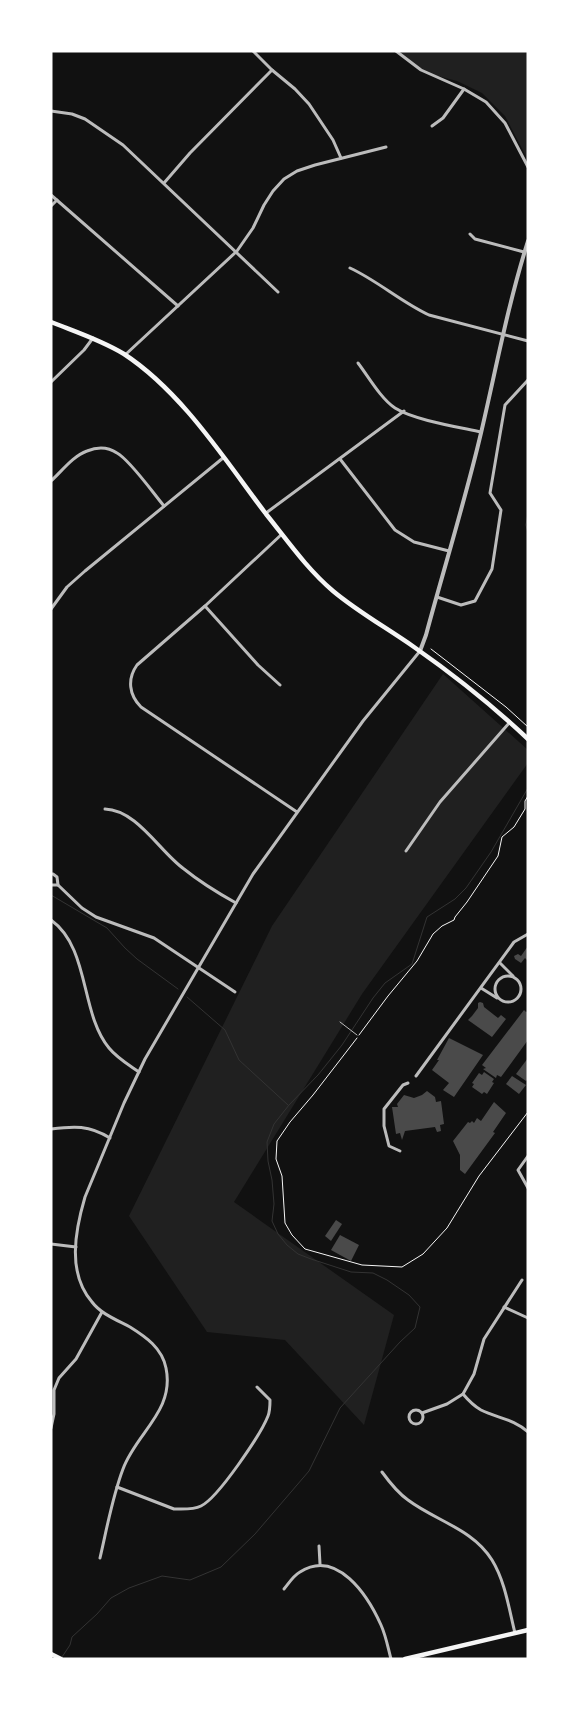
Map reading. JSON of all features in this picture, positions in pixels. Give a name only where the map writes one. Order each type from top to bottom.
[{"type":"main road","points":[[51,322],[93,338],[125,355],[162,385],[193,419],[314,573],[333,591],[483,698],[528,739]]},
{"type":"main road","points":[[405,1659],[528,1630]]},
{"type":"main road","points":[[51,1654],[61,1659]]},
{"type":"street","points":[[253,51],[309,104],[333,140],[341,158]]},
{"type":"street","points":[[396,51],[421,70],[464,88],[486,102],[502,118],[528,167]]},
{"type":"street","points":[[164,183],[190,152],[272,70]]},
{"type":"street","points":[[432,126],[443,118],[464,88]]},
{"type":"street","points":[[51,111],[72,114],[98,127],[123,145],[237,251],[278,292]]},
{"type":"street","points":[[125,355],[237,251],[253,228],[273,191],[284,179],[297,171],[386,147]]},
{"type":"street","points":[[51,195],[178,306]]},
{"type":"street","points":[[51,206],[56,200]]},
{"type":"street","points":[[470,234],[475,239],[524,252]]},
{"type":"street","points":[[100,1558],[117,1487],[128,1458],[138,1440],[159,1413],[165,1400],[167,1386],[166,1368],[160,1353],[142,1334],[102,1312],[91,1302],[78,1277],[74,1262],[80,1213],[85,1197],[139,1072],[158,1035],[253,874],[379,700],[420,652],[461,513],[528,241]]},
{"type":"street","points":[[350,268],[375,281],[418,310],[441,319],[528,341]]},
{"type":"street","points":[[51,382],[84,350],[93,338]]},
{"type":"street","points":[[358,362],[394,408],[420,418],[481,432]]},
{"type":"street","points":[[436,597],[461,605],[475,601],[492,570],[501,510],[490,494],[505,405],[528,380]]},
{"type":"street","points":[[266,513],[404,411]]},
{"type":"street","points":[[51,481],[72,461],[86,451],[98,448],[109,449],[119,453],[126,460],[164,506]]},
{"type":"street","points":[[51,609],[67,587],[223,458]]},
{"type":"street","points":[[340,460],[395,530],[414,542],[449,551]]},
{"type":"street","points":[[282,534],[206,606],[137,665],[130,679],[132,694],[136,702],[142,707],[297,812]]},
{"type":"street","points":[[206,606],[258,665],[280,685]]},
{"type":"street","points":[[406,851],[440,802],[510,722]]},
{"type":"street","points":[[105,809],[125,814],[183,869],[236,903]]},
{"type":"street","points":[[51,874],[57,877],[58,885],[82,908],[96,918],[154,938],[235,992]]},
{"type":"street","points":[[51,885],[58,885]]},
{"type":"street","points":[[51,920],[61,929],[72,946],[95,1023],[103,1038],[118,1057],[139,1072]]},
{"type":"street","points":[[416,1076],[514,942],[528,934]]},
{"type":"street","points":[[481,988],[504,1002],[512,1002],[519,997],[522,989],[518,981],[500,962]]},
{"type":"street","points":[[500,1000],[495,992],[496,984],[506,976],[515,978]]},
{"type":"street","points":[[400,1151],[389,1146],[384,1126],[384,1109],[403,1085],[408,1083]]},
{"type":"street","points":[[51,1129],[82,1127],[97,1130],[110,1138]]},
{"type":"street","points":[[528,1157],[518,1170],[528,1188]]},
{"type":"street","points":[[51,1244],[76,1247]]},
{"type":"street","points":[[422,1413],[421,1422],[416,1424],[409,1417],[412,1412],[418,1410],[422,1413],[447,1404],[463,1394],[474,1374],[484,1339],[522,1280]]},
{"type":"street","points":[[504,1307],[528,1318]]},
{"type":"street","points":[[51,1428],[54,1414],[54,1390],[59,1378],[76,1359],[102,1312]]},
{"type":"street","points":[[117,1487],[174,1509],[201,1506],[217,1493],[255,1440],[269,1414],[270,1400],[257,1387]]},
{"type":"street","points":[[463,1394],[480,1409],[512,1421],[528,1432]]},
{"type":"street","points":[[382,1472],[396,1490],[408,1500],[462,1531],[478,1542],[486,1551],[498,1572],[515,1634]]},
{"type":"street","points":[[319,1546],[320,1564]]},
{"type":"street","points":[[284,1588],[300,1571],[320,1564],[337,1569],[360,1591],[372,1608],[382,1626],[391,1659]]},
{"type":"lane","points":[[340,1022],[357,1035]]},
{"type":"path","points":[[430,649],[506,707],[528,727]]},
{"type":"shaded area","points":[[397,51],[528,51],[528,160],[505,116],[482,93],[457,81],[426,73]]},
{"type":"shaded area","points":[[443,674],[528,750],[528,763],[362,994],[234,1202],[394,1315],[364,1425],[285,1340],[207,1332],[129,1216],[272,926]]},
{"type":"building","points":[[528,946],[527,960],[525,958],[521,963],[515,959],[514,956],[518,954],[521,956]]},
{"type":"building","points":[[480,1002],[498,1018],[501,1015],[506,1019],[492,1037],[468,1020],[478,1008],[478,1003]]},
{"type":"building","points":[[524,1010],[528,1011],[528,1040],[501,1077],[497,1075],[496,1078],[483,1069],[486,1068],[482,1065]]},
{"type":"building","points":[[449,1038],[483,1055],[454,1097],[443,1090],[449,1083],[432,1070]]},
{"type":"building","points":[[528,1058],[528,1079],[526,1081],[516,1074]]},
{"type":"building","points":[[484,1072],[494,1079],[492,1082],[494,1083],[487,1094],[484,1092],[482,1094],[472,1087],[474,1084],[472,1083],[479,1073],[482,1075]]},
{"type":"building","points":[[512,1076],[526,1085],[519,1094],[506,1084]]},
{"type":"building","points":[[427,1091],[435,1097],[436,1102],[441,1101],[444,1124],[440,1125],[441,1131],[437,1132],[435,1127],[405,1131],[402,1140],[400,1133],[396,1134],[392,1107],[398,1107],[397,1104],[404,1095],[414,1098]]},
{"type":"building","points":[[494,1102],[506,1113],[493,1132],[495,1133],[465,1174],[460,1170],[460,1155],[453,1141],[468,1122],[472,1121],[474,1123],[477,1118],[481,1121]]},
{"type":"building","points":[[336,1220],[342,1224],[331,1241],[325,1236]]},
{"type":"building","points":[[340,1235],[359,1245],[351,1261],[331,1250]]},
{"type":"waterway","points":[[528,513],[526,525],[528,533]]},
{"type":"waterway","points":[[62,1657],[70,1645],[72,1637],[111,1598],[129,1588],[162,1576],[190,1580],[221,1567],[255,1534],[309,1471],[340,1408],[415,1328],[420,1307],[409,1295],[373,1273],[351,1272],[298,1254],[278,1234],[272,1221],[274,1204],[267,1142],[274,1124],[342,1045],[385,983],[412,964],[427,917],[455,899],[466,888],[491,852],[528,788]]},
{"type":"waterway","points":[[51,895],[107,928],[137,959],[178,989]]},
{"type":"waterway","points":[[187,997],[225,1030],[239,1060],[288,1105]]}]
